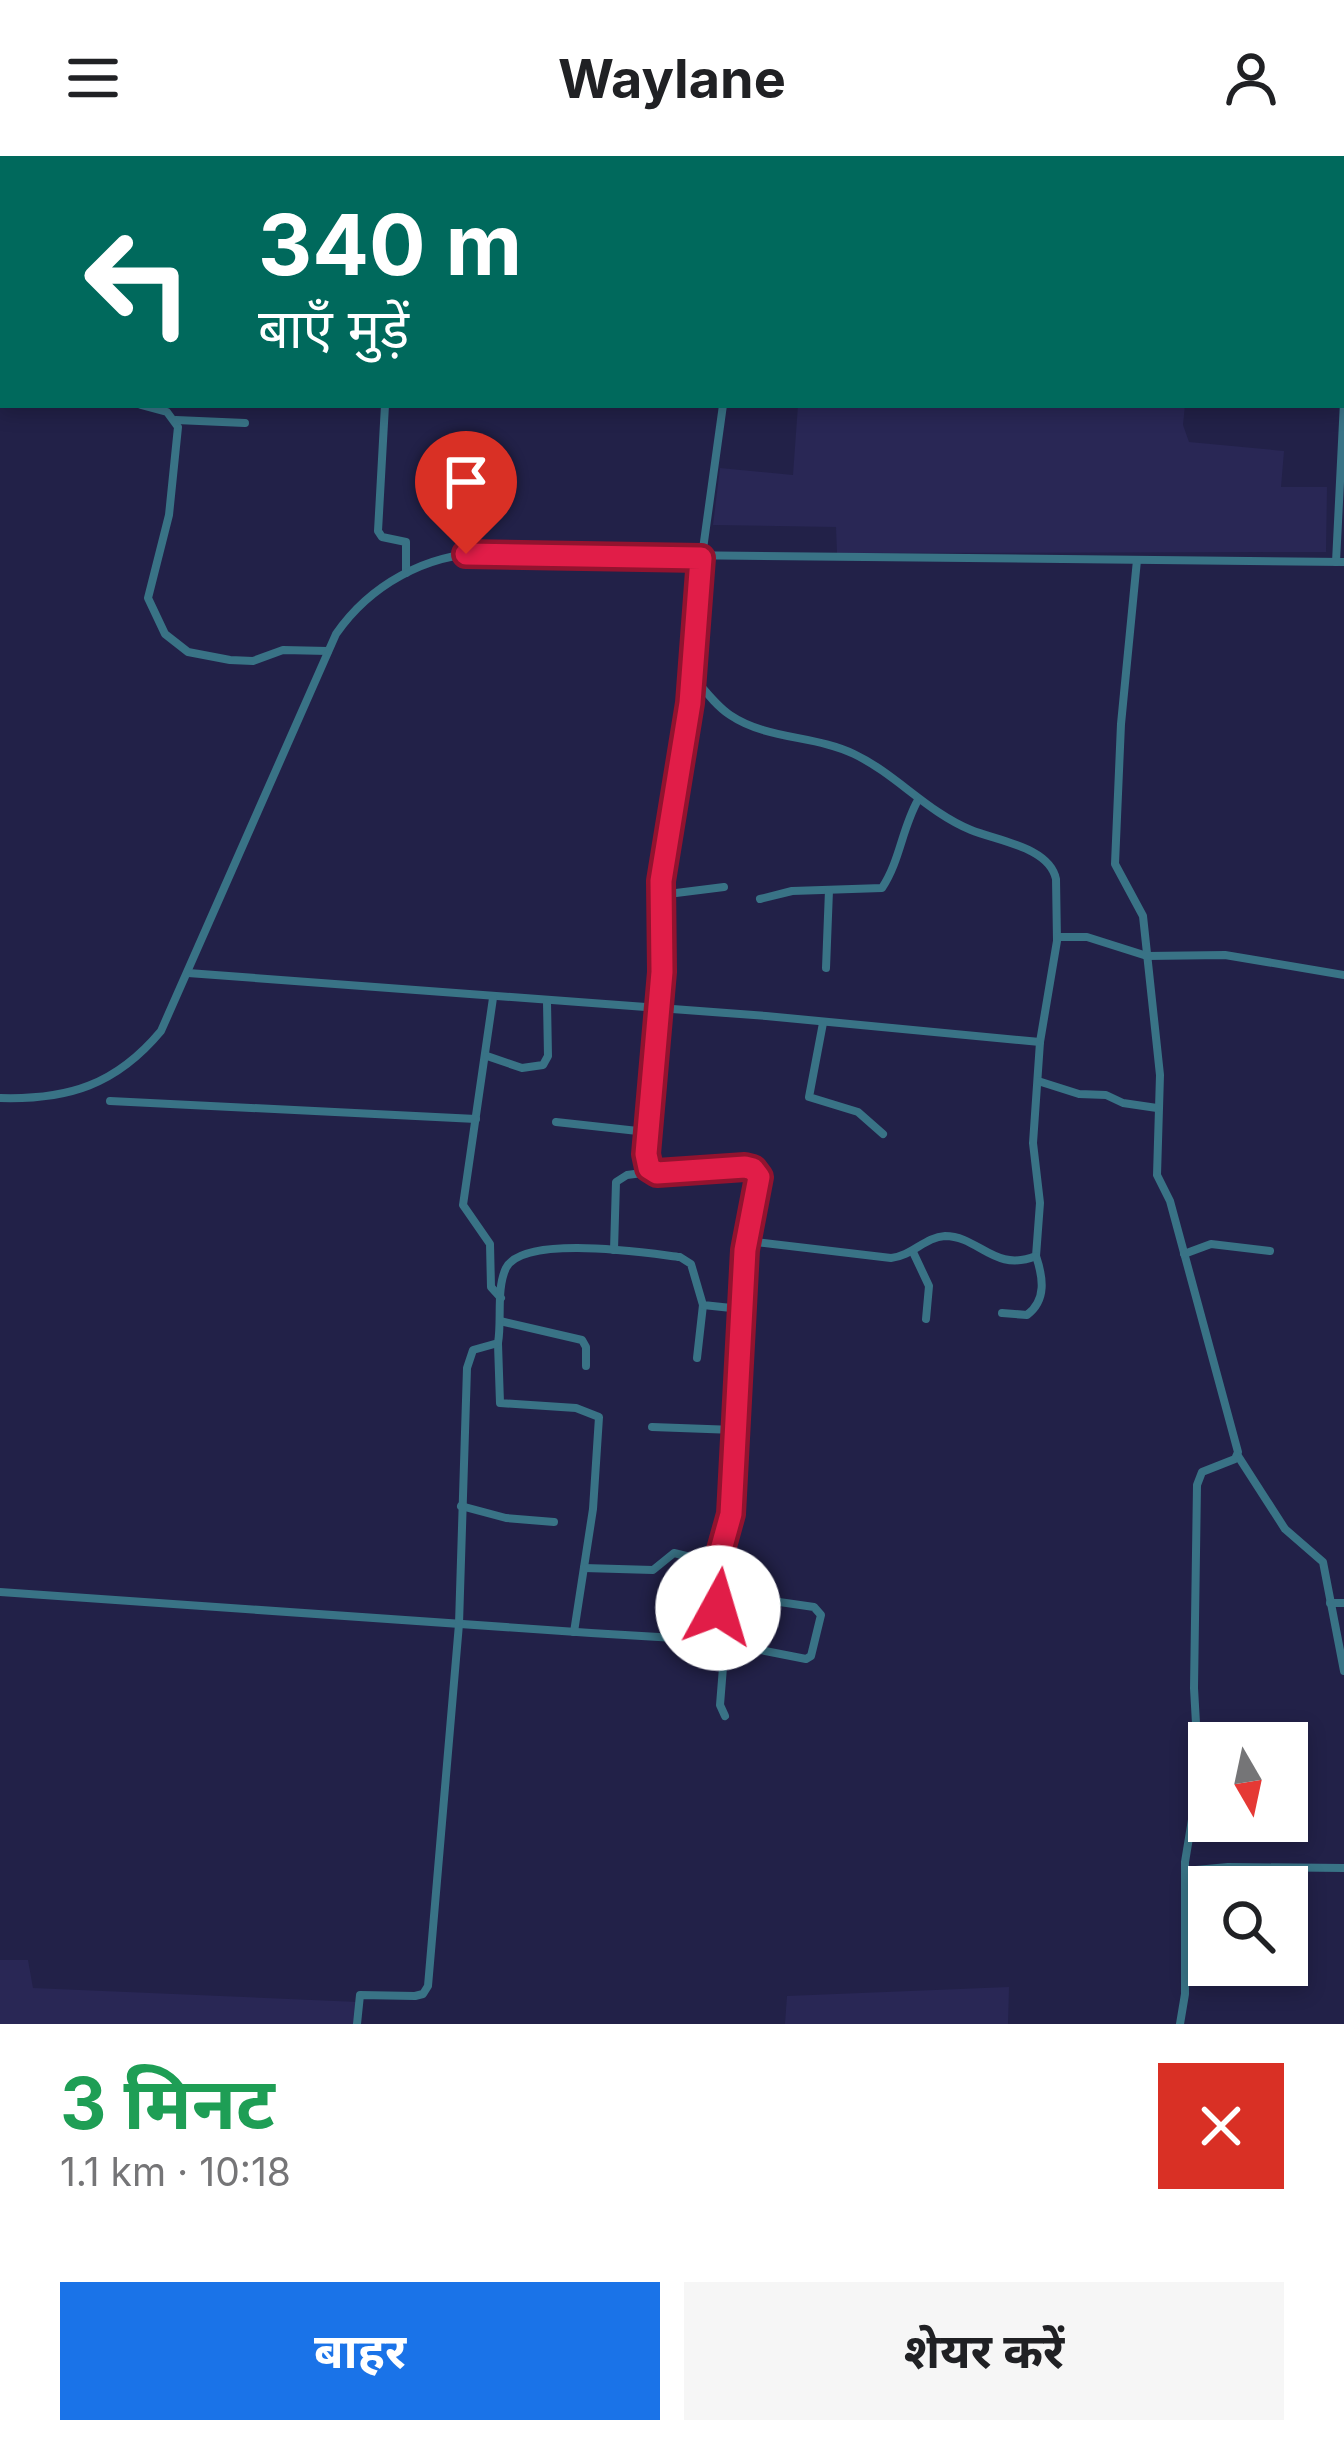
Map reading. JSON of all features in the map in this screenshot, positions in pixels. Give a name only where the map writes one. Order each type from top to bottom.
[{"type":"street","points":[[165,408],[176,420],[245,423]]},
{"type":"street","points":[[385,408],[378,531],[382,537],[406,542],[406,573]]},
{"type":"street","points":[[652,1172],[646,1163],[658,1009],[660,895],[723,408]]},
{"type":"street","points":[[0,1098],[74,1093],[101,1082],[161,1031],[328,651],[358,608],[406,573],[466,554],[1340,562],[1344,408]]},
{"type":"street","points":[[176,420],[169,515],[148,598],[165,634],[188,652],[230,661],[253,661],[283,650],[328,651]]},
{"type":"street","points":[[1136,562],[1121,724],[1115,864],[1140,908],[1147,956],[1160,1075],[1156,1175],[1170,1202],[1238,1456],[1285,1529],[1320,1557],[1344,1671]]},
{"type":"street","points":[[691,674],[738,720],[857,755],[968,830],[1048,862],[1056,879],[1058,937],[1040,1042],[1033,1154],[1040,1203],[1036,1256],[1042,1286],[1039,1303],[1027,1315],[1002,1313]]},
{"type":"street","points":[[760,899],[793,891],[881,888],[918,800]]},
{"type":"street","points":[[660,895],[724,887]]},
{"type":"street","points":[[826,968],[829,890]]},
{"type":"street","points":[[1058,937],[1087,937],[1147,956],[1225,955],[1344,975]]},
{"type":"street","points":[[188,973],[1040,1042]]},
{"type":"street","points":[[494,998],[463,1205],[490,1244],[491,1287],[501,1298]]},
{"type":"street","points":[[487,1057],[522,1068],[543,1065],[548,1056],[547,1002]]},
{"type":"street","points":[[823,1023],[809,1097],[858,1112],[883,1134]]},
{"type":"street","points":[[1038,1082],[1157,1108]]},
{"type":"street","points":[[110,1101],[476,1119]]},
{"type":"street","points":[[556,1122],[647,1132]]},
{"type":"street","points":[[614,1250],[616,1182],[627,1175],[745,1167],[756,1171],[759,1181],[741,1309],[731,1514],[712,1582],[719,1603],[709,1634]]},
{"type":"street","points":[[747,1241],[891,1258],[948,1236],[1001,1259],[1036,1256]]},
{"type":"street","points":[[1184,1254],[1211,1244],[1270,1251]]},
{"type":"street","points":[[574,1632],[593,1509],[599,1417],[576,1408],[500,1403],[498,1343],[506,1269],[524,1252],[614,1250],[686,1258],[704,1305],[697,1358]]},
{"type":"street","points":[[913,1252],[929,1286],[926,1319]]},
{"type":"street","points":[[704,1305],[741,1309]]},
{"type":"street","points":[[500,1321],[582,1340],[586,1366]]},
{"type":"street","points":[[357,2024],[360,1996],[415,1996],[428,1986],[459,1624],[469,1358],[473,1350],[498,1343]]},
{"type":"street","points":[[652,1427],[735,1430]]},
{"type":"street","points":[[1180,2024],[1185,1994],[1185,1871],[1199,1777],[1194,1688],[1198,1480],[1207,1469],[1238,1456]]},
{"type":"street","points":[[461,1506],[554,1522]]},
{"type":"street","points":[[584,1568],[653,1570],[674,1552],[719,1564]]},
{"type":"street","points":[[0,1592],[692,1639],[709,1634],[725,1642],[808,1659],[821,1615],[814,1607],[716,1593]]},
{"type":"street","points":[[1330,1603],[1344,1604]]},
{"type":"street","points":[[725,1642],[720,1696],[725,1716]]},
{"type":"street","points":[[1185,1871],[1344,1868]]},
{"type":"shaded area","points":[[798,408],[1185,408],[1183,425],[1189,442],[1284,451],[1281,487],[1327,487],[1326,552],[837,553],[836,527],[713,525],[720,468],[793,475]]},
{"type":"shaded area","points":[[0,1960],[28,1960],[33,1988],[358,2002],[358,2024],[0,2024]]},
{"type":"shaded area","points":[[1009,1987],[1008,2024],[785,2024],[787,1996]]},
{"type":"route","points":[[466,554],[701,558],[690,703],[661,881],[662,972],[646,1163],[652,1172],[663,1174],[745,1167],[759,1177],[745,1250],[731,1514],[712,1582],[718,1608]]}]
